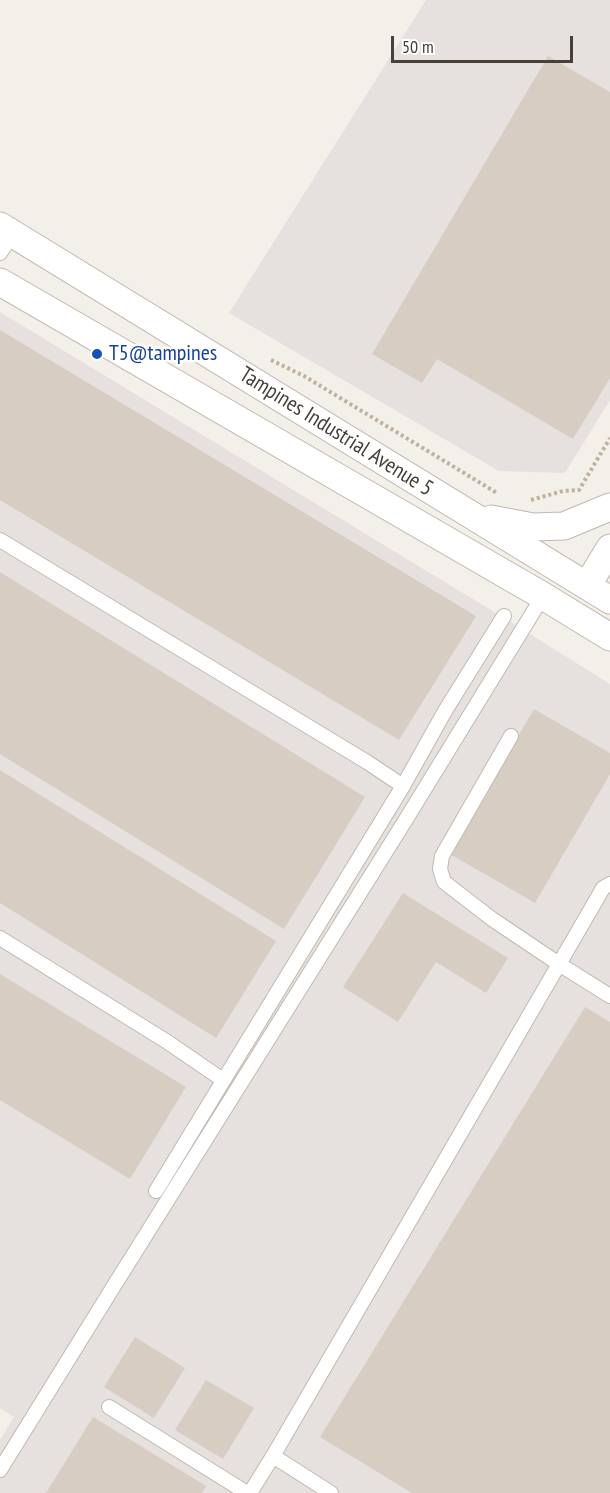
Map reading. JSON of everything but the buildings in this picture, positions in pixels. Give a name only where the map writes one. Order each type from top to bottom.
[{"type":"street","name":"Tampines Industrial Avenue 5","points":[[4,237],[472,516],[580,600],[610,637]]},
{"type":"street","name":"Tampines Industrial Avenue 5","points":[[0,282],[543,596],[610,600]]},
{"type":"street","points":[[472,516],[533,528],[564,526],[610,507]]},
{"type":"street","points":[[580,600],[610,548]]},
{"type":"lane","points":[[0,540],[403,786]]},
{"type":"lane","points":[[0,1470],[543,596]]},
{"type":"lane","points":[[156,1191],[504,616]]},
{"type":"lane","points":[[511,736],[442,856],[440,869],[444,882],[492,919],[610,996]]},
{"type":"lane","points":[[110,1407],[248,1493],[273,1456],[603,888],[610,884]]},
{"type":"lane","points":[[0,938],[166,1041],[223,1080]]},
{"type":"lane","points":[[273,1456],[332,1493]]},
{"type":"path","points":[[539,497],[579,490],[610,438]]},
{"type":"shaded area","points":[[426,0],[610,0],[610,400],[565,473],[499,471],[229,313]]},
{"type":"shaded area","points":[[0,312],[610,684],[610,1493],[0,1493],[0,1440],[14,1417],[0,1408]]},
{"type":"place","name":"T5@tampines","points":[[97,354]]}]
